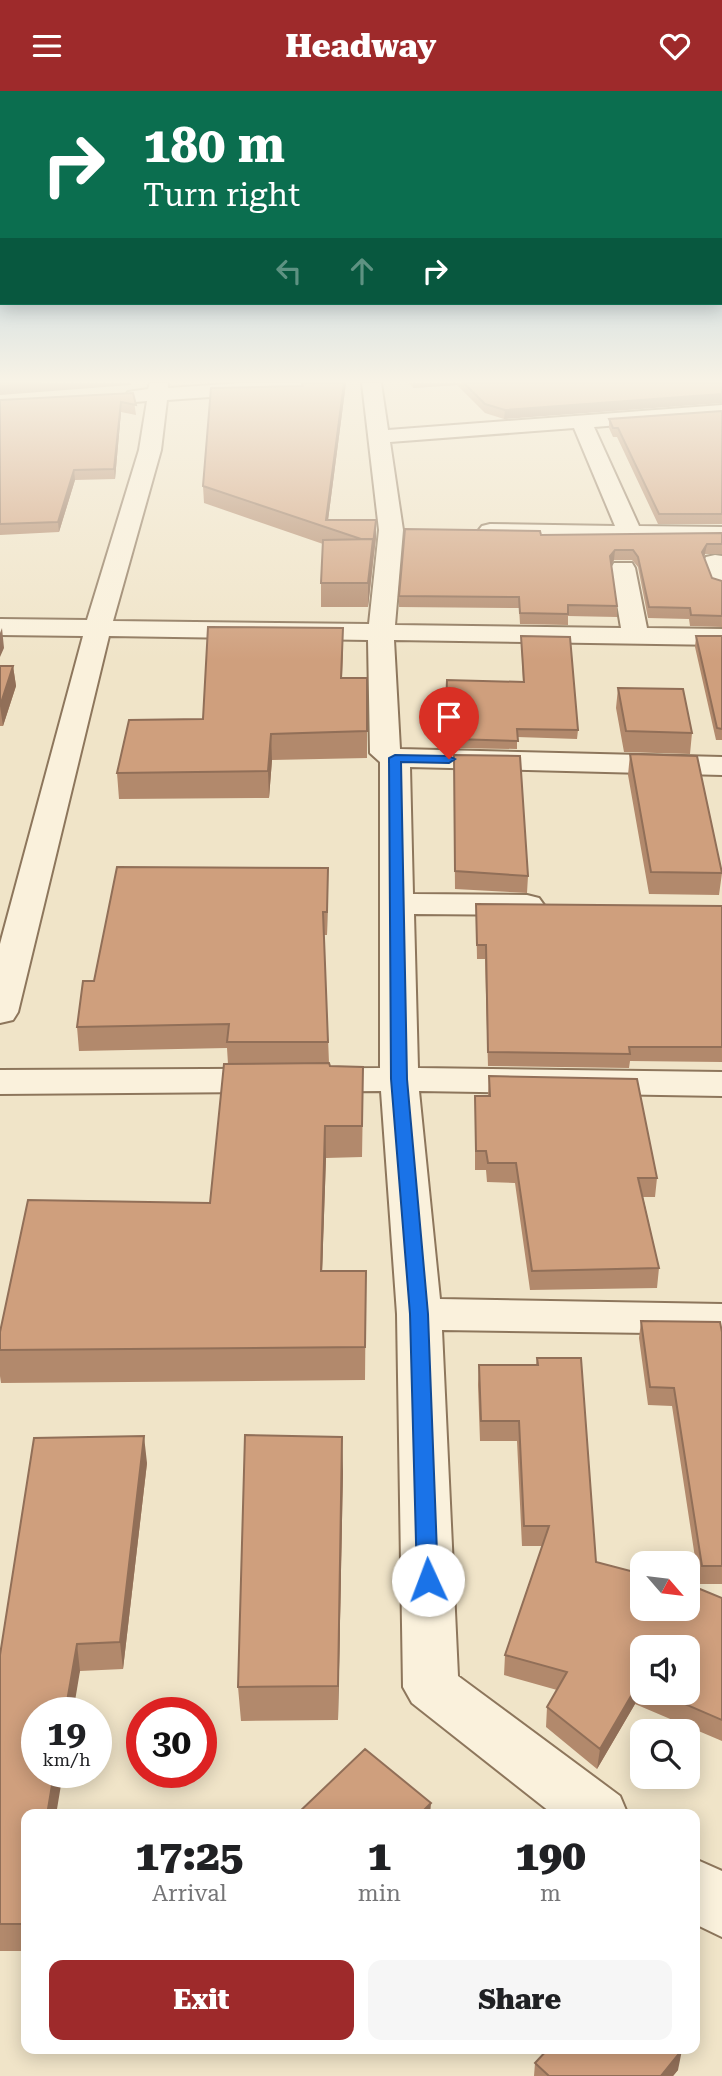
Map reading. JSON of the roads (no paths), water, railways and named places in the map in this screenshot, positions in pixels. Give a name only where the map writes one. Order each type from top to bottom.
[{"type":"street","points":[[0,1012],[98,628],[143,476]]},
{"type":"street","points":[[385,476],[391,530],[381,633],[385,753],[395,758],[722,766]]},
{"type":"street","points":[[605,476],[630,533]]},
{"type":"street","points":[[391,530],[417,531]]},
{"type":"street","points":[[470,531],[722,534]]},
{"type":"street","points":[[623,568],[636,636]]},
{"type":"street","points":[[0,627],[722,637]]},
{"type":"street","points":[[395,758],[399,1079],[419,1314],[431,1687],[591,1809]]},
{"type":"street","points":[[397,904],[559,906]]},
{"type":"street","points":[[0,1081],[399,1079],[722,1084]]},
{"type":"street","points":[[419,1314],[722,1319]]},
{"type":"street","points":[[700,1891],[722,1908]]}]
